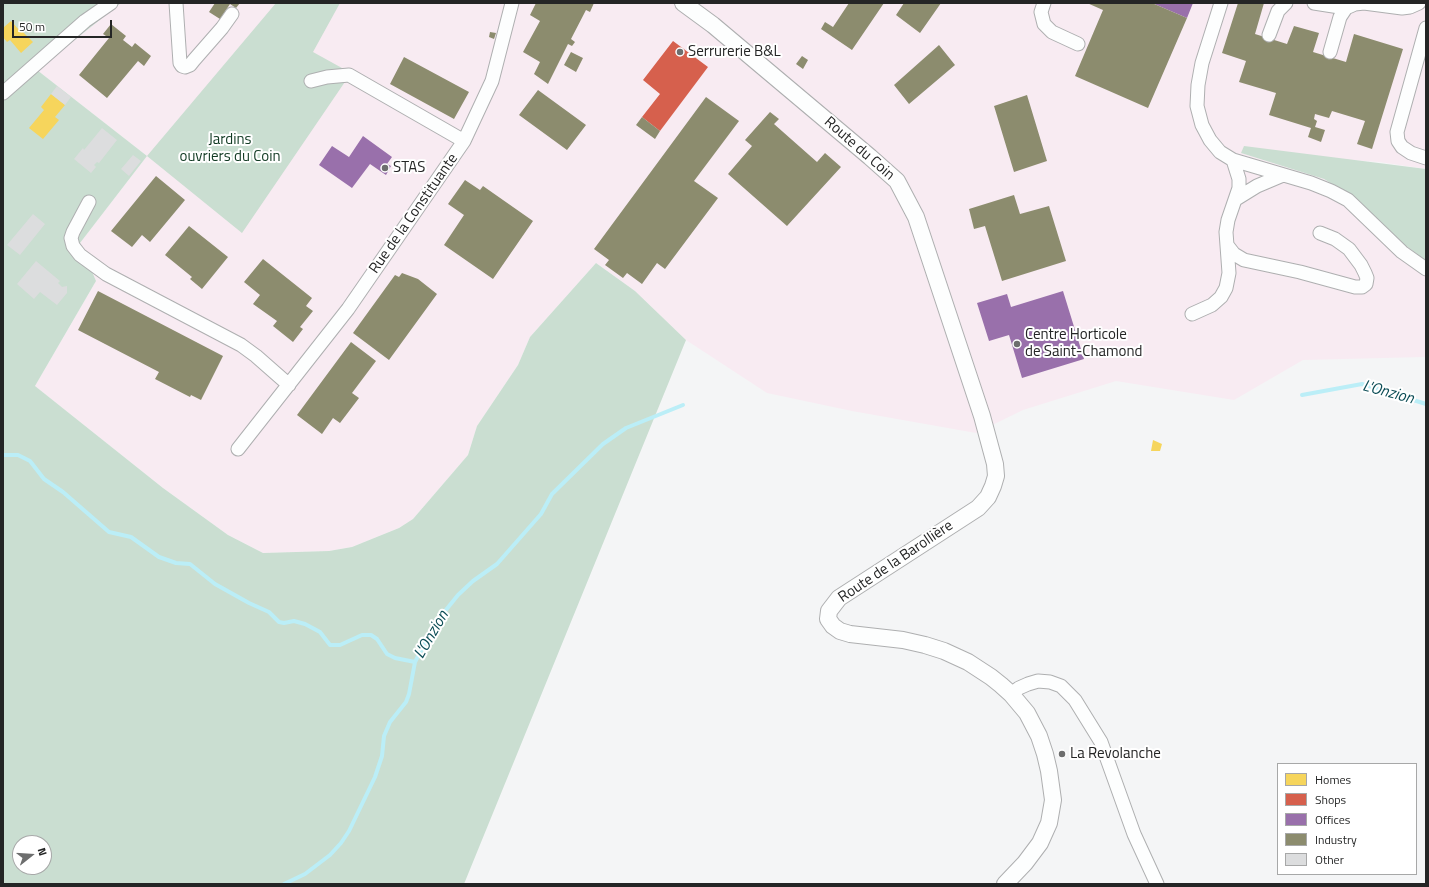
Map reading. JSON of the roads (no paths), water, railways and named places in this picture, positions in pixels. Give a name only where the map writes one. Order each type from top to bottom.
[{"type":"main road","name":"Route du Coin","points":[[683,3],[713,25],[897,181],[916,217],[982,416]]},
{"type":"main road","name":"Route de la Barollière","points":[[982,416],[995,464],[994,481],[988,497],[978,508],[839,598],[829,611],[828,619],[833,626],[840,631],[850,634],[903,640],[944,651],[968,662],[991,676],[1011,694],[1027,713],[1039,736],[1049,770],[1052,800],[1049,822],[1040,843],[1025,863],[1005,884]]},
{"type":"street","points":[[3,93],[85,21],[111,3]]},
{"type":"street","points":[[176,3],[180,63],[185,67],[194,60],[222,28],[232,14]]},
{"type":"street","name":"Rue de la Constituante","points":[[238,449],[348,309],[464,141],[492,81],[512,3]]},
{"type":"street","points":[[1044,3],[1042,12],[1044,24],[1052,32],[1078,44]]},
{"type":"street","points":[[1221,3],[1202,63],[1198,85],[1197,106],[1202,125],[1210,140],[1220,152],[1233,160],[1331,191],[1348,200],[1402,252],[1426,269]]},
{"type":"street","points":[[1269,35],[1278,11],[1286,3]]},
{"type":"street","points":[[1314,3],[1346,8],[1355,4],[1364,3],[1402,8],[1410,7],[1419,3]]},
{"type":"street","points":[[1330,52],[1340,17],[1346,8]]},
{"type":"street","points":[[1426,28],[1397,132],[1398,141],[1402,147],[1411,153],[1426,158]]},
{"type":"street","points":[[311,81],[327,77],[349,75],[464,141]]},
{"type":"street","points":[[1192,314],[1212,305],[1221,297],[1226,288],[1229,273],[1226,232],[1228,220],[1239,188],[1239,179],[1233,160]]},
{"type":"street","points":[[1236,199],[1257,186],[1283,175]]},
{"type":"street","points":[[90,202],[71,238],[73,246],[80,255],[106,274],[241,345],[289,384]]},
{"type":"street","points":[[1227,244],[1234,254],[1244,260],[1300,272],[1355,287],[1362,287],[1366,284],[1367,278],[1365,273],[1349,249],[1334,239],[1320,233]]},
{"type":"street","points":[[1011,694],[1028,684],[1038,681],[1050,682],[1061,686],[1075,700],[1101,742],[1134,834],[1157,884]]},
{"type":"waterway","name":"L'Onzion","points":[[1302,395],[1362,384],[1426,404]]},
{"type":"waterway","name":"L'Onzion","points":[[284,884],[305,874],[330,855],[349,831],[375,777],[382,756],[384,736],[390,722],[406,702],[415,662],[437,621],[458,595],[473,581],[497,564],[541,514],[552,494],[603,444],[626,428],[683,405]]},
{"type":"waterway","points":[[3,455],[18,455],[30,461],[44,479],[63,492],[109,532],[131,537],[159,557],[176,563],[190,564],[215,584],[249,603],[269,612],[279,622],[284,623],[294,621],[305,624],[320,632],[330,645],[340,645],[362,635],[371,635],[377,639],[387,654],[395,658],[415,662]]},
{"type":"place","name":"Serrurerie B&L","points":[[680,52]]},
{"type":"place","name":"STAS","points":[[385,168]]},
{"type":"place","name":"Centre Horticole de Saint-Chamond","points":[[1017,344]]},
{"type":"place","name":"La Revolanche","points":[[1062,754]]},
{"type":"park label","name":"Jardins ouvriers du Coin","points":[[230,148]]}]
